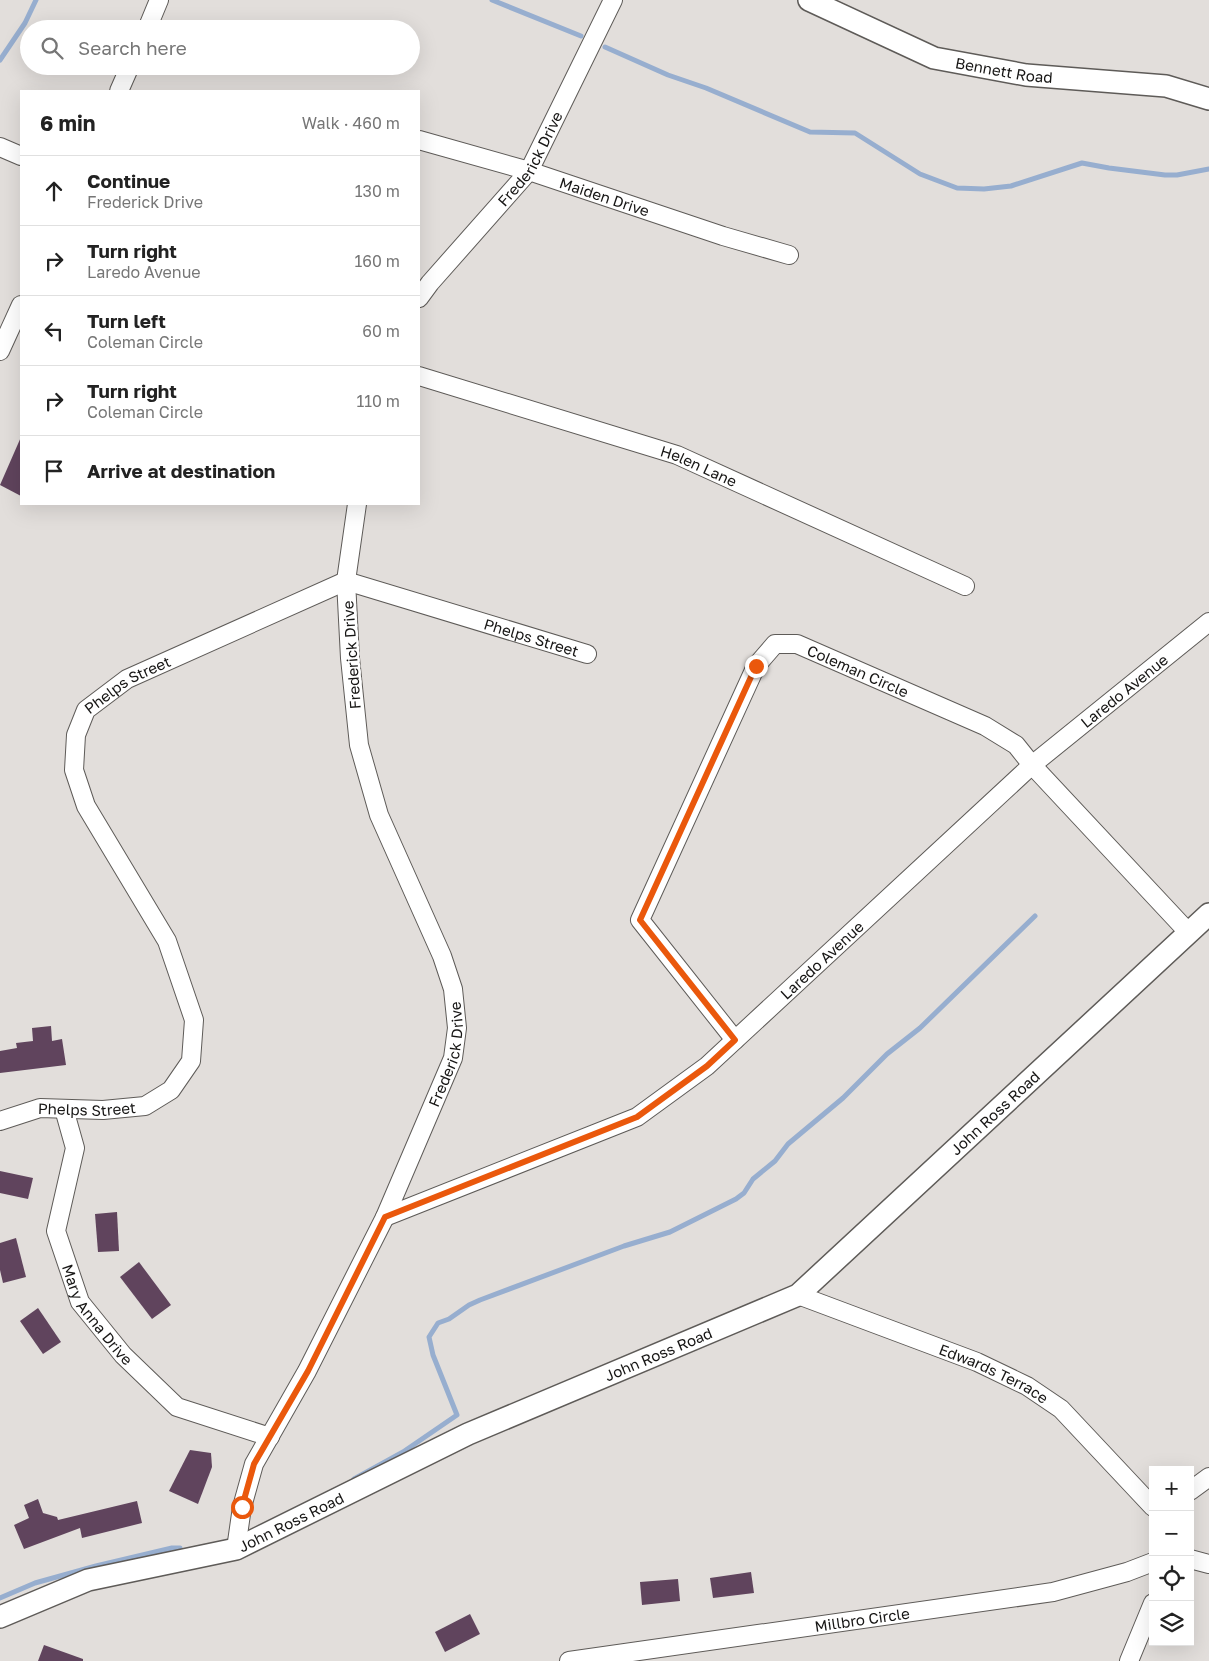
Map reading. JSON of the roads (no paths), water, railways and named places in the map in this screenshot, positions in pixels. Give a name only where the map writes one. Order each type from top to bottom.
[{"type":"street","points":[[151,20],[159,0]]},
{"type":"street","name":"Frederick Drive","points":[[420,297],[529,171],[613,0]]},
{"type":"street","name":"Bennett Road","points":[[809,0],[934,58],[1026,75],[1166,86],[1209,99]]},
{"type":"street","points":[[119,90],[126,75]]},
{"type":"street","name":"Maiden Drive","points":[[420,140],[529,171],[723,236],[788,254]]},
{"type":"street","points":[[0,147],[20,156]]},
{"type":"street","points":[[0,351],[20,307]]},
{"type":"street","name":"Helen Lane","points":[[420,376],[677,455],[965,586]]},
{"type":"street","name":"Frederick Drive","points":[[236,1549],[242,1507],[254,1464],[308,1371],[385,1217],[453,1058],[457,1028],[453,989],[442,956],[379,815],[359,745],[350,658],[346,581],[357,505]]},
{"type":"street","name":"Phelps Street","points":[[0,1121],[40,1108],[103,1110],[145,1106],[171,1090],[191,1060],[194,1020],[167,941],[86,806],[74,770],[76,735],[86,710],[127,679],[346,581],[588,654]]},
{"type":"street","name":"Laredo Avenue","points":[[385,1217],[637,1117],[707,1066],[1032,765],[1209,622]]},
{"type":"street","name":"Coleman Circle","points":[[735,1040],[640,920],[756,666],[775,644],[797,644],[985,726],[1016,745],[1032,765],[1188,932]]},
{"type":"street","name":"John Ross Road","points":[[0,1617],[88,1580],[236,1549],[468,1434],[798,1295],[1209,914]]},
{"type":"street","name":"Mary Anna Drive","points":[[64,1109],[75,1148],[56,1230],[80,1302],[123,1355],[177,1407],[270,1437]]},
{"type":"street","name":"Edwards Terrace","points":[[798,1295],[977,1362],[1027,1386],[1060,1409],[1149,1503]]},
{"type":"street","points":[[1194,1488],[1209,1477]]},
{"type":"street","points":[[1194,1560],[1209,1564]]},
{"type":"street","name":"Millbro Circle","points":[[569,1661],[671,1654],[1052,1592],[1127,1572],[1149,1564]]},
{"type":"street","points":[[1128,1661],[1149,1612]]},
{"type":"waterway","points":[[26,20],[36,0]]},
{"type":"waterway","points":[[492,0],[581,36]]},
{"type":"waterway","points":[[0,60],[20,30]]},
{"type":"waterway","points":[[605,47],[668,75],[706,88],[810,132],[855,133],[920,174],[957,188],[984,189],[1011,186],[1082,163],[1165,175],[1177,175],[1209,169]]},
{"type":"waterway","points":[[354,1479],[403,1452],[457,1415],[433,1355],[429,1337],[438,1323],[449,1319],[480,1300],[624,1246],[670,1232],[736,1199],[744,1193],[753,1179],[775,1161],[788,1144],[843,1098],[887,1054],[920,1028],[1035,916]]},
{"type":"waterway","points":[[0,1598],[35,1583],[96,1566],[172,1548],[180,1548]]}]
